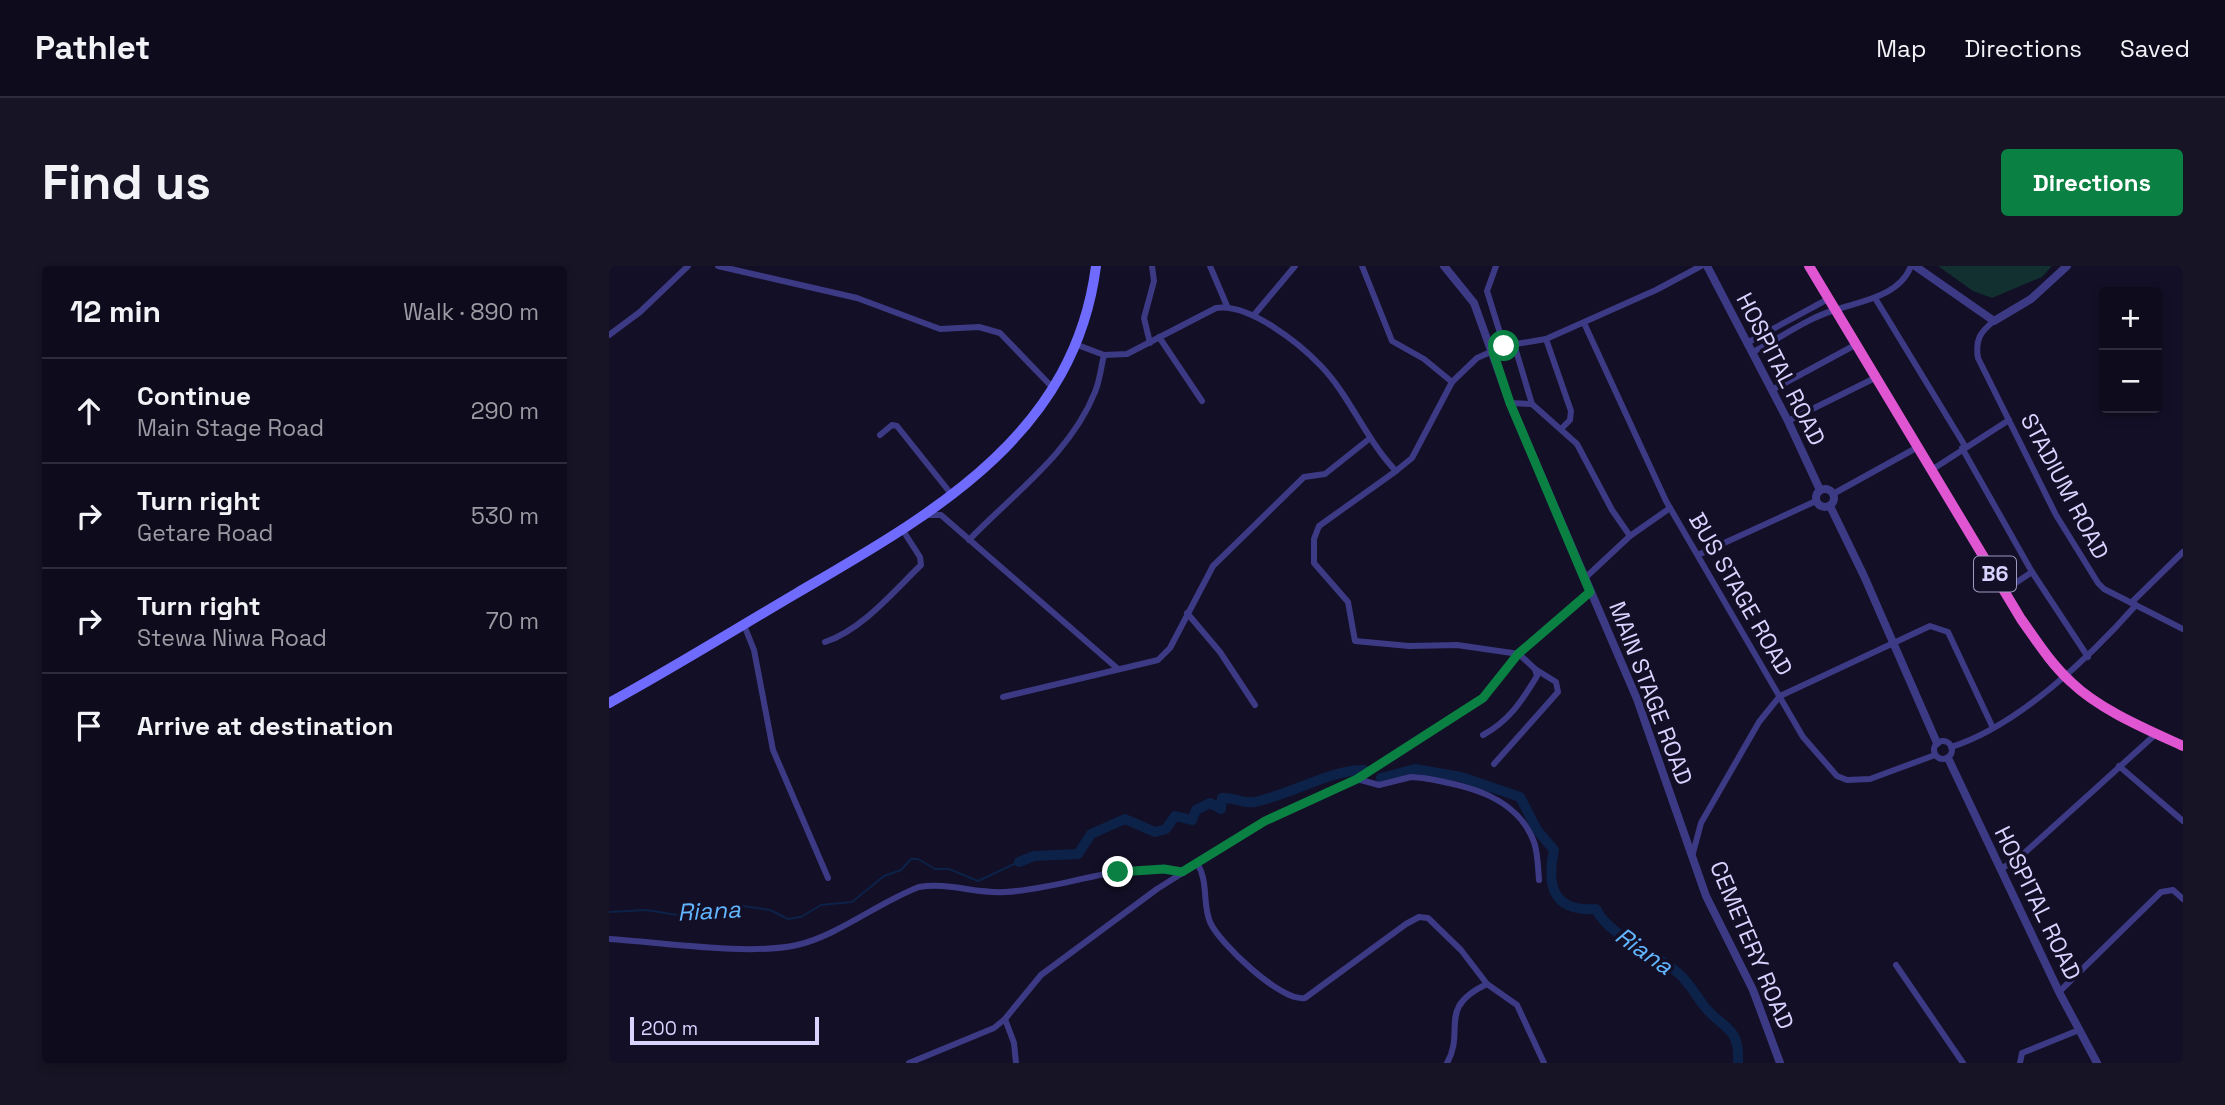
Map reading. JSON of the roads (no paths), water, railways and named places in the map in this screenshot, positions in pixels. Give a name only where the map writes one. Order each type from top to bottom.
[{"type":"highway","name":"B6","points":[[1809,266],[2021,619],[2063,674],[2096,700],[2183,746]]},
{"type":"main road","points":[[609,704],[902,529],[995,461],[1014,440],[1052,387],[1075,344],[1096,266]]},
{"type":"street","points":[[609,335],[640,312],[688,266]]},
{"type":"street","points":[[717,266],[857,298],[933,327],[990,328],[1000,333],[1052,387]]},
{"type":"street","points":[[1150,343],[1144,318],[1154,281],[1152,266]]},
{"type":"street","points":[[1210,266],[1227,306]]},
{"type":"street","points":[[1254,315],[1295,266]]},
{"type":"street","points":[[1362,266],[1392,341],[1424,359],[1452,382]]},
{"type":"street","name":"MAIN STAGE ROAD","points":[[1444,266],[1474,303],[1510,403],[1637,699],[1693,853]]},
{"type":"street","points":[[1496,266],[1487,291],[1504,346]]},
{"type":"street","points":[[1494,764],[1557,692],[1556,682],[1518,654],[1457,645],[1409,646],[1353,639],[1349,605],[1314,563],[1314,539],[1325,519],[1412,458],[1452,382],[1477,358],[1504,346],[1546,339],[1701,266]]},
{"type":"street","name":"HOSPITAL ROAD","points":[[1707,266],[1789,421],[1820,490]]},
{"type":"street","points":[[1747,343],[1835,306],[1875,298],[1906,278],[1913,266],[1994,321],[2031,299],[2067,266]]},
{"type":"street","points":[[1875,298],[1963,447],[2032,572],[2088,657]]},
{"type":"street","points":[[1075,344],[1104,355],[1127,354],[1216,308],[1227,306],[1254,315],[1321,366],[1369,439],[1396,471]]},
{"type":"street","points":[[1753,352],[1835,306]]},
{"type":"street","name":"STADIUM ROAD","points":[[1994,321],[1980,332],[1976,348],[2056,515],[2098,583],[2183,629]]},
{"type":"street","name":"BUS STAGE ROAD","points":[[1584,323],[1670,509],[1700,554],[1804,737],[1837,776],[1847,780],[1870,779],[1935,755]]},
{"type":"street","points":[[1159,337],[1202,401]]},
{"type":"street","points":[[1546,339],[1571,411],[1570,419],[1561,429]]},
{"type":"street","points":[[1514,344],[1532,404],[1577,444],[1612,510],[1630,536]]},
{"type":"street","points":[[1772,390],[1857,344]]},
{"type":"street","points":[[969,540],[1041,471],[1076,428],[1095,392],[1104,355]]},
{"type":"street","points":[[1789,421],[1877,377]]},
{"type":"street","points":[[1510,403],[1532,404]]},
{"type":"street","points":[[1933,469],[1963,447],[2009,420]]},
{"type":"street","points":[[880,435],[892,425],[897,426],[952,495]]},
{"type":"street","points":[[1003,697],[1158,660],[1170,648],[1205,576],[1276,502],[1304,477],[1325,474],[1369,439]]},
{"type":"street","points":[[1833,494],[1918,447]]},
{"type":"street","points":[[1700,554],[1816,500],[1820,490],[1829,489],[1835,500],[1830,506],[1821,507],[1816,500]]},
{"type":"street","points":[[1830,506],[1894,642],[1937,743],[1935,755],[1942,759],[1948,758],[1951,747]]},
{"type":"street","points":[[1585,578],[1630,536],[1670,509]]},
{"type":"street","points":[[924,515],[937,513],[1118,669]]},
{"type":"street","points":[[825,642],[836,638],[862,619],[921,565],[920,556],[902,529]]},
{"type":"street","points":[[1951,747],[1993,728],[2034,701],[2063,674],[2088,657],[2183,552]]},
{"type":"street","points":[[2005,590],[2032,572]]},
{"type":"street","points":[[909,1063],[983,1034],[1005,1019],[1041,975],[1182,872],[1265,821],[1357,779],[1483,698],[1518,654],[1590,592]]},
{"type":"street","points":[[1187,613],[1220,652],[1255,705]]},
{"type":"street","points":[[744,625],[754,650],[772,750],[828,878]]},
{"type":"street","points":[[1780,696],[1930,626],[1948,632],[1993,728]]},
{"type":"street","points":[[1483,735],[1510,717],[1537,676],[1535,669]]},
{"type":"street","name":"CEMETERY ROAD","points":[[1780,696],[1759,722],[1708,812],[1693,853],[1706,896],[1753,989],[1780,1063]]},
{"type":"street","points":[[2001,869],[2020,857],[2157,733]]},
{"type":"street","points":[[1937,743],[1945,741],[1951,747]]},
{"type":"street","name":"HOSPITAL ROAD","points":[[1948,758],[2059,992],[2097,1063]]},
{"type":"street","points":[[2119,766],[2183,821]]},
{"type":"street","points":[[1357,779],[1379,785],[1411,777],[1423,778],[1497,798],[1529,832],[1535,845],[1539,880]]},
{"type":"street","points":[[1197,863],[1204,874],[1210,923],[1253,972],[1296,999],[1310,995],[1406,924],[1423,916],[1461,950],[1486,984],[1517,1005],[1544,1063]]},
{"type":"street","points":[[609,939],[719,947],[785,947],[807,942],[919,887],[932,885],[1001,893],[1118,872],[1156,868],[1182,872]]},
{"type":"street","points":[[2059,992],[2161,892],[2173,890],[2183,899]]},
{"type":"street","points":[[1896,965],[1963,1063]]},
{"type":"street","points":[[1447,1063],[1456,1012],[1469,993],[1486,984]]},
{"type":"street","points":[[1005,1019],[1014,1043],[1016,1063]]},
{"type":"street","points":[[2020,1063],[2022,1053],[2079,1030]]},
{"type":"waterway","name":"Riana","points":[[1381,778],[1415,769],[1461,777],[1520,797],[1537,830],[1554,850],[1551,875],[1556,894],[1571,906],[1596,909],[1602,919],[1621,936],[1681,976],[1711,1014],[1733,1035],[1738,1051],[1738,1063]]},
{"type":"waterway","name":"Riana","points":[[1019,862],[1034,856],[1078,854],[1091,834],[1125,819],[1155,832],[1166,829],[1175,816],[1192,820],[1196,810],[1210,803],[1221,809],[1222,798],[1254,802],[1339,773],[1364,770]]},
{"type":"waterway","name":"Riana","points":[[609,912],[646,910],[690,917],[724,906],[743,906],[770,910],[788,919],[801,917],[821,905],[852,902],[884,876],[901,870],[911,859],[918,859],[935,869],[949,869],[978,881],[1019,862]]}]
